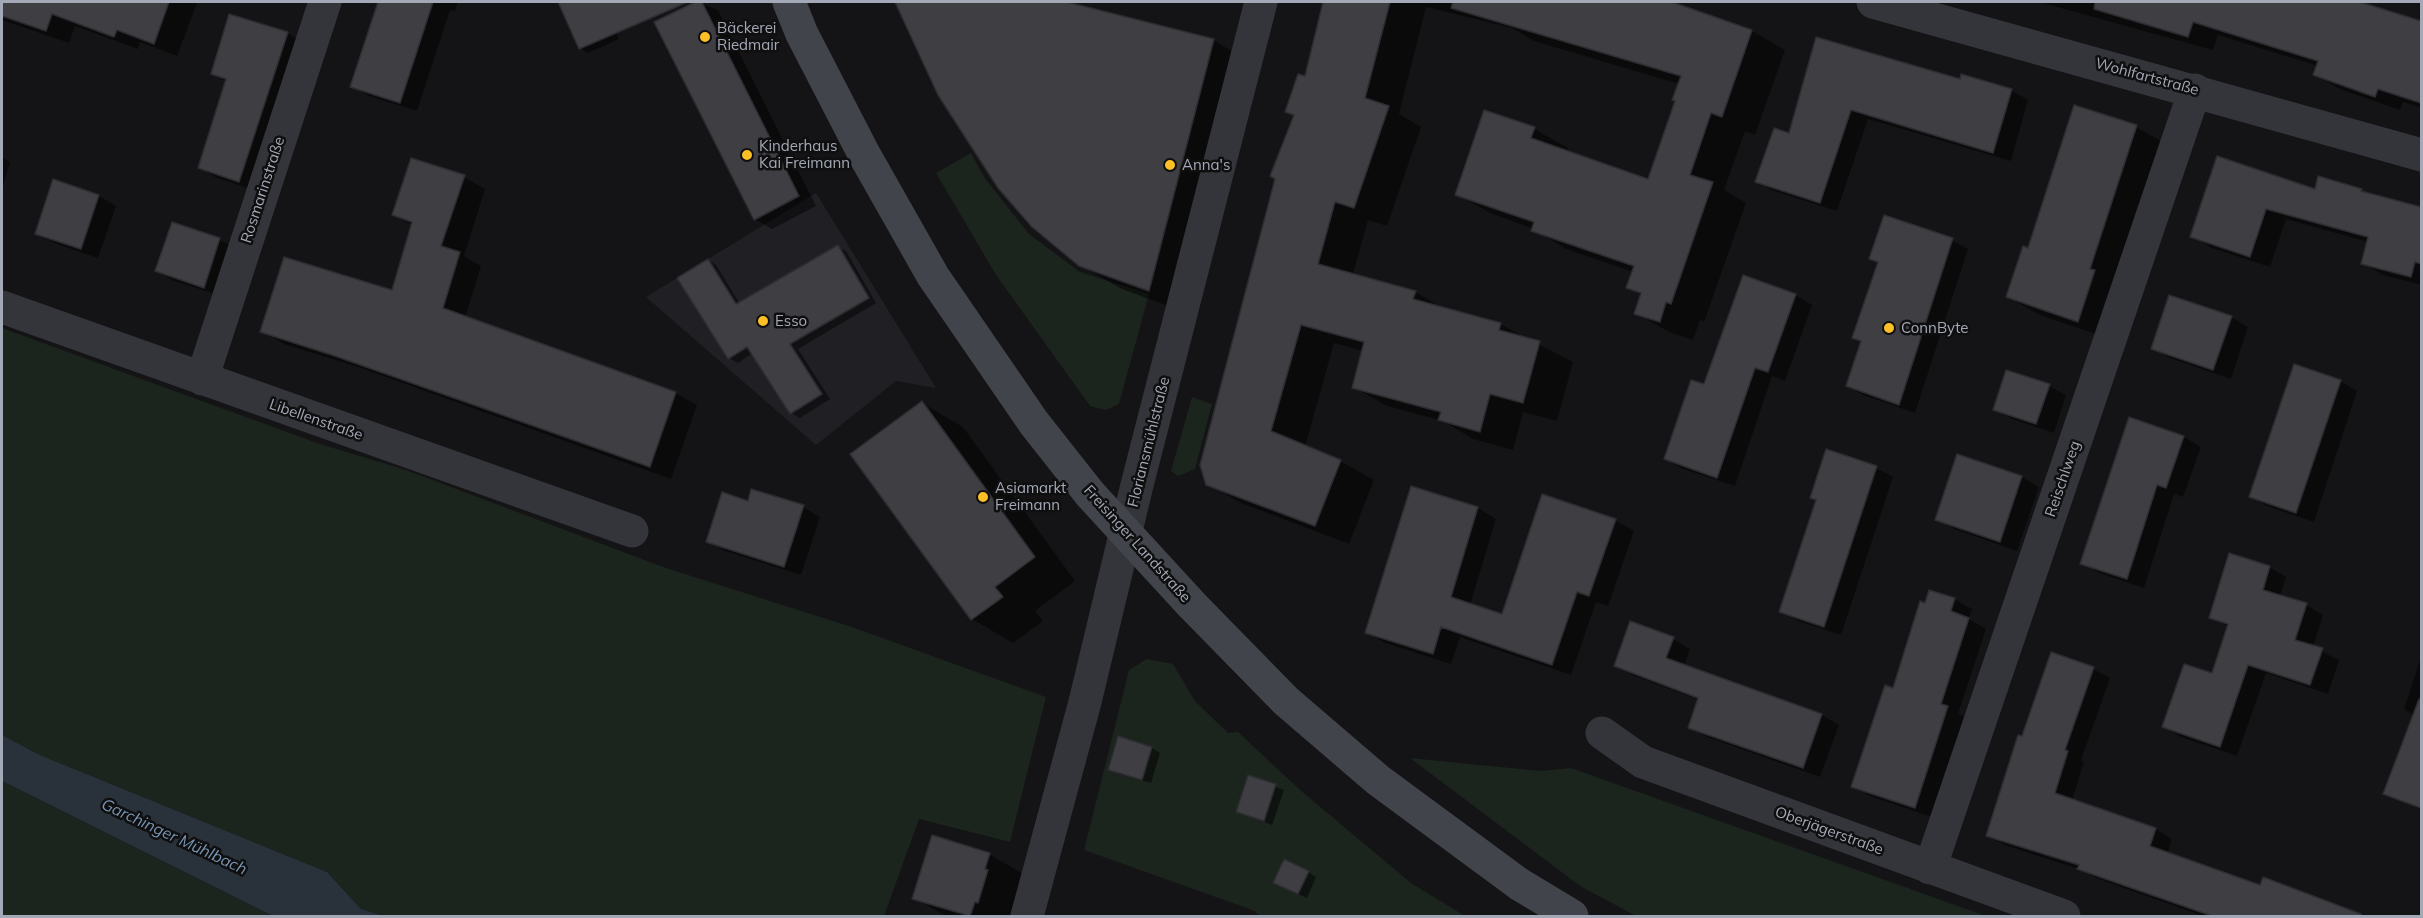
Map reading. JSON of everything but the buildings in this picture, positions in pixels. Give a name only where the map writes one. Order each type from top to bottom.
[{"type":"main road","name":"Freisinger Landstraße","points":[[789,2],[802,34],[865,156],[933,276],[1034,423],[1126,534],[1286,701],[1378,780],[1519,884],[1572,916]]},
{"type":"street","name":"Rosmarinstraße","points":[[202,379],[325,2]]},
{"type":"street","name":"Floriansmühlstraße","points":[[1027,916],[1085,702],[1261,2]]},
{"type":"street","name":"Wohlfartstraße","points":[[1873,2],[2195,90],[2421,155]]},
{"type":"street","name":"Reischlweg","points":[[1930,868],[2195,90]]},
{"type":"street","name":"Libellenstraße","points":[[2,307],[632,531]]},
{"type":"street","name":"Oberjägerstraße","points":[[1602,733],[1643,762],[2064,916]]},
{"type":"shaded area","points":[[971,153],[984,177],[1029,234],[1080,272],[1149,294],[1119,404],[1106,410],[1090,406],[996,275],[936,173]]},
{"type":"shaded area","points":[[816,193],[936,388],[896,381],[816,445],[646,297]]},
{"type":"shaded area","points":[[2,328],[317,443],[406,470],[666,568],[852,627],[1046,697],[1010,842],[919,819],[884,916],[384,916],[361,909],[327,872],[40,755],[2,735]]},
{"type":"shaded area","points":[[1192,397],[1212,404],[1195,469],[1178,476],[1171,471]]},
{"type":"shaded area","points":[[1147,659],[1173,664],[1195,701],[1228,733],[1238,732],[1299,789],[1411,883],[1465,916],[1259,916],[1255,911],[1084,850],[1129,670]]},
{"type":"shaded area","points":[[1410,758],[1541,771],[1571,768],[1986,916],[1636,916],[1580,886]]},
{"type":"shaded area","points":[[2,781],[26,793],[273,916],[2,916]]},
{"type":"water","name":"Garchinger Mühlbach","points":[[2,735],[40,755],[327,872],[361,909],[384,916],[273,916],[2,781]]},
{"type":"place","name":"Bäckerei Riedmair","points":[[705,37]]},
{"type":"place","name":"Kinderhaus Kai Freimann","points":[[747,155]]},
{"type":"place","name":"Anna's","points":[[1170,165]]},
{"type":"place","name":"Esso","points":[[763,321]]},
{"type":"place","name":"ConnByte","points":[[1889,328]]},
{"type":"place","name":"Asiamarkt Freimann","points":[[983,497]]}]
